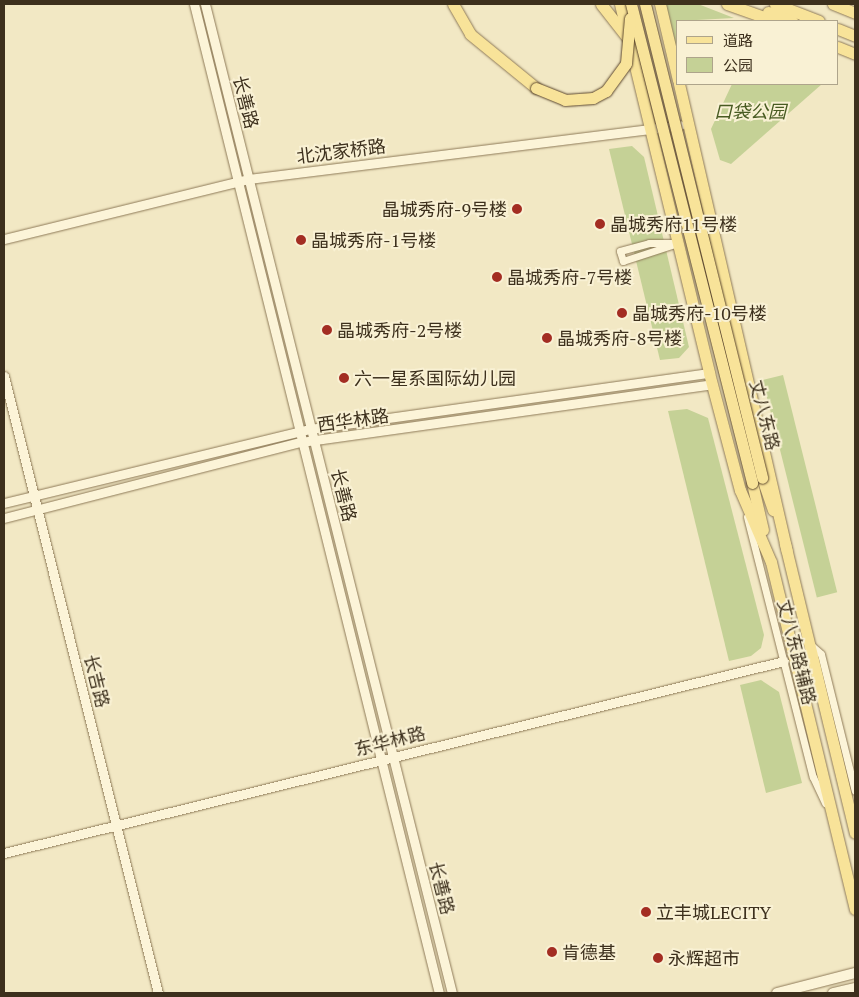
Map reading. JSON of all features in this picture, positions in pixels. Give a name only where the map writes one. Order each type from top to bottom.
[{"type":"main road","points":[[453,4],[470,34],[536,88],[565,100],[579,101],[606,91],[626,64],[630,4]]},
{"type":"main road","points":[[601,4],[630,41]]},
{"type":"main road","name":"丈八东路","points":[[620,4],[711,379],[740,490],[771,562]]},
{"type":"main road","name":"丈八东路","points":[[630,4],[757,480],[787,551],[811,645],[812,663],[855,833]]},
{"type":"main road","name":"丈八东路","points":[[645,4],[757,480],[771,562],[855,909]]},
{"type":"main road","points":[[660,4],[676,71]]},
{"type":"main road","points":[[727,4],[770,20]]},
{"type":"main road","points":[[745,4],[789,20]]},
{"type":"main road","points":[[775,4],[816,20]]},
{"type":"main road","points":[[833,4],[855,12]]},
{"type":"main road","points":[[839,29],[855,36]]},
{"type":"main road","points":[[839,39],[855,46]]},
{"type":"main road","points":[[839,47],[855,54]]},
{"type":"main road","points":[[679,85],[787,551]]},
{"type":"main road","points":[[777,993],[855,974]]},
{"type":"main road","points":[[833,993],[855,988]]},
{"type":"street","name":"长善路","points":[[194,4],[379,760],[439,993]]},
{"type":"street","name":"长善路","points":[[205,4],[452,993]]},
{"type":"street","name":"北沈家桥路","points":[[4,239],[249,179],[651,131],[688,124]]},
{"type":"street","points":[[678,242],[623,260],[620,251],[649,243],[678,242]]},
{"type":"street","name":"长吉路","points":[[4,376],[158,993]]},
{"type":"street","name":"西华林路","points":[[4,503],[310,429],[711,379]]},
{"type":"street","name":"西华林路","points":[[4,518],[301,442],[314,442],[711,379]]},
{"type":"street","name":"丈八东路辅路","points":[[740,490],[813,777],[832,818]]},
{"type":"street","name":"丈八东路辅路","points":[[811,645],[821,654],[855,791]]},
{"type":"street","name":"东华林路","points":[[4,853],[784,661]]},
{"type":"street","points":[[796,667],[812,663]]},
{"type":"green space","points":[[664,4],[698,4],[734,18],[676,20],[676,47]]},
{"type":"green space","name":"口袋公园","points":[[732,85],[821,85],[731,164],[720,160],[711,129]]},
{"type":"green space","points":[[632,146],[644,157],[689,347],[679,358],[660,360],[609,149]]},
{"type":"green space","points":[[783,375],[837,592],[817,597],[763,380]]},
{"type":"green space","points":[[687,409],[708,418],[764,635],[761,648],[751,656],[729,661],[668,411]]},
{"type":"green space","points":[[761,680],[779,692],[802,783],[766,793],[740,685]]},
{"type":"place","name":"晶城秀府-9号楼","points":[[517,209]]},
{"type":"place","name":"晶城秀府11号楼","points":[[600,224]]},
{"type":"place","name":"晶城秀府-1号楼","points":[[301,240]]},
{"type":"place","name":"晶城秀府-7号楼","points":[[497,277]]},
{"type":"place","name":"晶城秀府-10号楼","points":[[622,313]]},
{"type":"place","name":"晶城秀府-2号楼","points":[[327,330]]},
{"type":"place","name":"晶城秀府-8号楼","points":[[547,338]]},
{"type":"place","name":"六一星系国际幼儿园","points":[[344,378]]},
{"type":"place","name":"立丰城LECITY","points":[[646,912]]},
{"type":"place","name":"肯德基","points":[[552,952]]},
{"type":"place","name":"永辉超市","points":[[658,958]]}]
